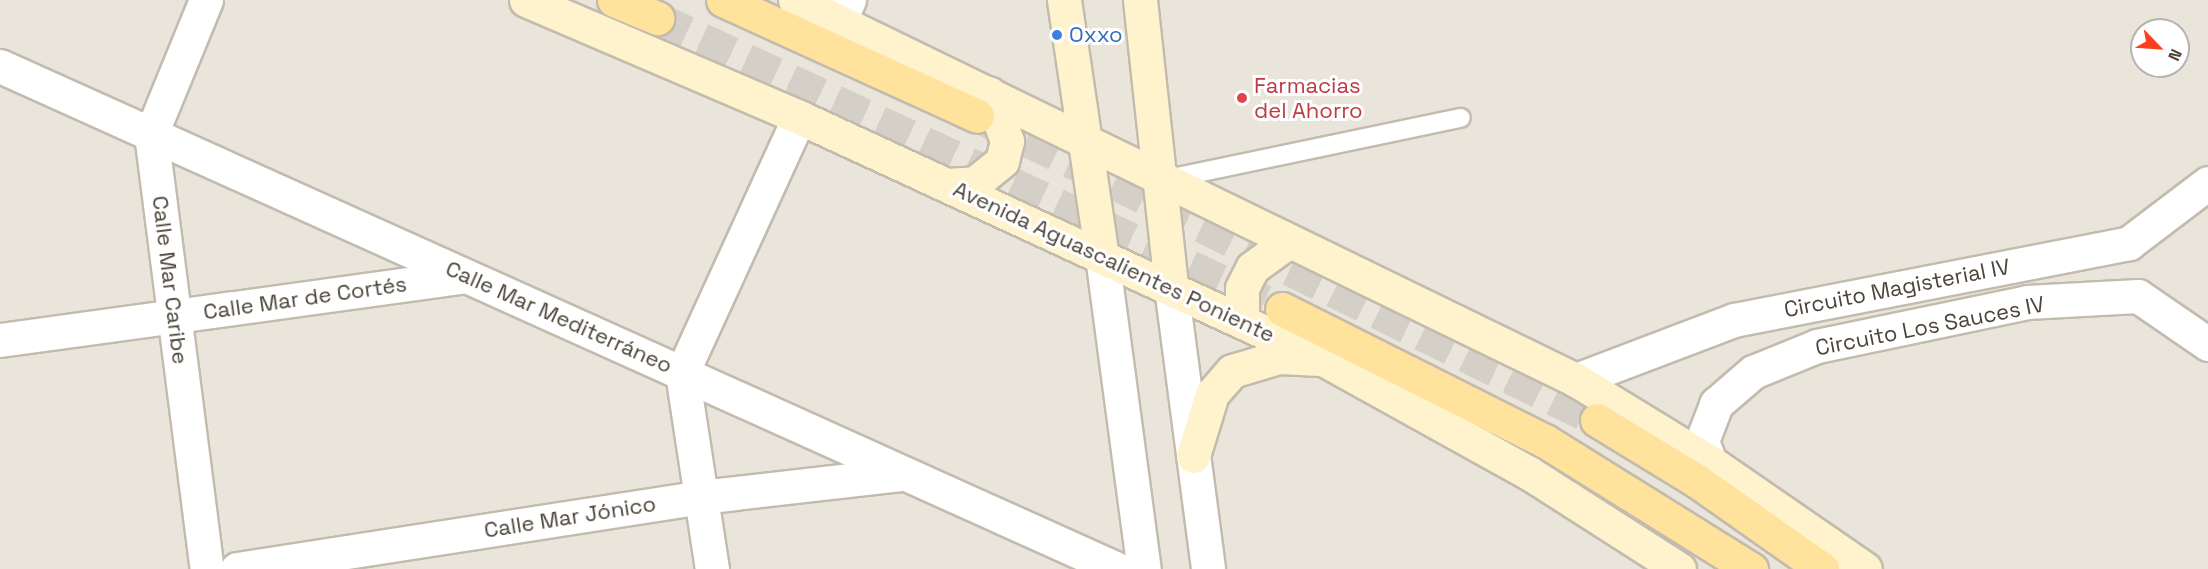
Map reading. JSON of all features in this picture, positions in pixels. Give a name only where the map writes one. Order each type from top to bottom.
[{"type":"main road","name":"Avenida Aguascalientes Poniente","points":[[526,0],[799,117],[1172,287],[1325,360],[1529,473],[1679,569]]},
{"type":"main road","points":[[614,0],[657,18]]},
{"type":"main road","points":[[723,0],[983,105],[1086,141],[1576,380],[1710,462],[1865,569]]},
{"type":"main road","points":[[795,0],[844,10],[983,105],[1007,141],[1002,161],[975,183],[948,185]]},
{"type":"main road","points":[[1064,0],[1101,256]]},
{"type":"main road","points":[[1140,0],[1164,180],[1172,287]]},
{"type":"main road","points":[[1242,321],[1242,288],[1252,268],[1289,242]]},
{"type":"main road","name":"Avenida Aguascalientes Poniente","points":[[1282,309],[1545,441],[1751,569]]},
{"type":"main road","points":[[1193,456],[1212,394],[1232,371],[1279,357],[1325,360]]},
{"type":"main road","points":[[1596,420],[1697,481],[1822,569]]},
{"type":"street","name":"Calle Mar Caribe","points":[[206,0],[151,134],[207,569]]},
{"type":"street","name":"Calle Mar Mediterráneo","points":[[6,72],[151,134],[1117,569]]},
{"type":"street","points":[[712,569],[682,373],[799,117]]},
{"type":"street","name":"Circuito Magisterial IV","points":[[1576,380],[1734,320],[2129,243],[2208,183]]},
{"type":"street","points":[[1101,256],[1144,569]]},
{"type":"street","name":"Calle Mar de Cortés","points":[[0,340],[466,276]]},
{"type":"street","points":[[1172,287],[1208,569]]},
{"type":"street","name":"Circuito Los Sauces IV","points":[[1710,462],[1702,441],[1716,404],[1753,372],[1817,346],[2027,302],[2138,297],[2208,344]]},
{"type":"street","name":"Calle Mar Jónico","points":[[237,569],[700,496],[905,473]]},
{"type":"lane","points":[[1164,180],[1461,118]]},
{"type":"shaded area","points":[[0,0],[2208,0],[2208,569],[0,569]]},
{"type":"tunnel","points":[[657,18],[1282,309]]},
{"type":"tunnel","points":[[982,118],[1597,420]]},
{"type":"place","name":"Oxxo","points":[[1057,35]]},
{"type":"place","name":"Farmacias del Ahorro","points":[[1242,98]]}]
